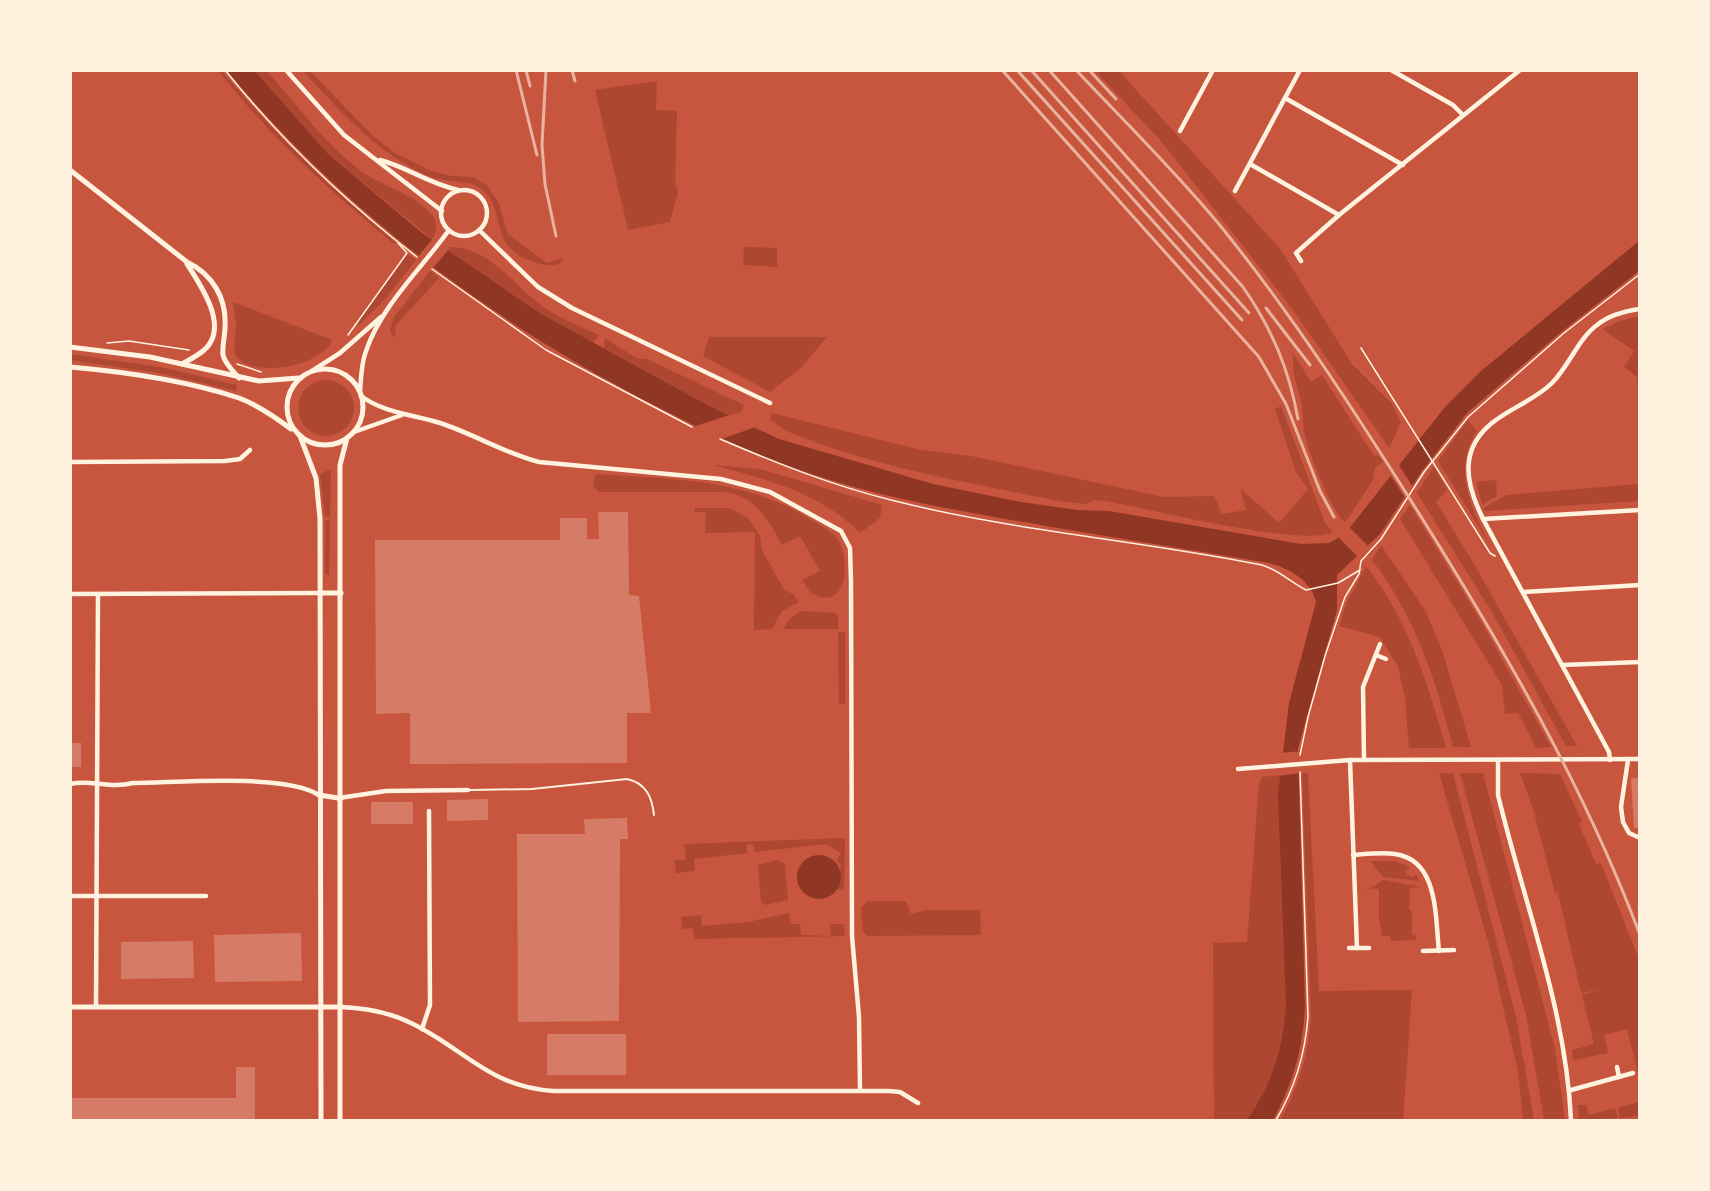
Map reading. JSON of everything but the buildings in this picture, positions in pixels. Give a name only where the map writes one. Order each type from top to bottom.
[{"type":"street","points":[[286,70],[344,135],[442,211],[449,230],[461,235],[479,230],[487,217],[485,202],[474,192],[433,183],[398,165],[377,159]]},
{"type":"street","points":[[1180,131],[1213,70]]},
{"type":"street","points":[[1235,191],[1300,70]]},
{"type":"street","points":[[1391,70],[1453,105],[1463,115]]},
{"type":"street","points":[[1300,261],[1296,253],[1339,215],[1520,70]]},
{"type":"street","points":[[1285,98],[1391,156],[1402,165]]},
{"type":"street","points":[[1250,164],[1339,215]]},
{"type":"street","points":[[70,170],[187,262],[198,268],[216,286],[223,304],[226,325],[223,355],[225,362],[239,378]]},
{"type":"street","points":[[442,211],[447,198],[459,190]]},
{"type":"street","points":[[354,432],[362,415],[360,394],[366,351],[385,314],[449,230]]},
{"type":"street","points":[[479,230],[538,287],[572,308],[770,403]]},
{"type":"street","points":[[182,364],[204,351],[212,334],[213,310],[206,293],[187,262]]},
{"type":"street","points":[[1610,760],[1610,752],[1482,519],[1474,500],[1468,470],[1471,452],[1483,432],[1499,417],[1547,387],[1597,324],[1619,314],[1640,309]]},
{"type":"street","points":[[70,348],[119,352],[259,381],[300,378],[340,353],[385,314]]},
{"type":"street","points":[[70,367],[156,378],[240,398],[265,410],[300,436],[324,446],[347,438],[354,432],[402,416]]},
{"type":"street","points":[[312,371],[321,369],[338,372],[353,381],[360,394],[381,409],[438,423],[515,456],[539,462],[705,477],[754,486],[786,498],[832,524],[848,540],[852,604],[852,936],[859,1017],[860,1090]]},
{"type":"street","points":[[294,431],[287,416],[287,399],[300,378]]},
{"type":"street","points":[[300,436],[314,471],[319,495],[321,1120]]},
{"type":"street","points":[[340,1120],[338,798],[340,465],[347,438]]},
{"type":"street","points":[[70,462],[225,462],[240,459],[250,450]]},
{"type":"street","points":[[1482,519],[1640,510]]},
{"type":"street","points":[[1523,592],[1640,585]]},
{"type":"street","points":[[70,594],[341,593]]},
{"type":"street","points":[[96,1007],[98,594]]},
{"type":"street","points":[[1364,760],[1363,687],[1380,644]]},
{"type":"street","points":[[1376,655],[1386,659]]},
{"type":"street","points":[[1562,665],[1640,662]]},
{"type":"street","points":[[1238,769],[1313,761],[1350,760],[1640,759]]},
{"type":"street","points":[[1350,760],[1357,948]]},
{"type":"street","points":[[1498,760],[1498,795],[1561,1029],[1572,1120]]},
{"type":"street","points":[[1628,760],[1621,815],[1629,833],[1640,838]]},
{"type":"street","points":[[70,784],[272,783],[304,787],[319,795],[338,798],[386,791],[468,790]]},
{"type":"street","points":[[422,1029],[430,1005],[429,811]]},
{"type":"street","points":[[1353,855],[1396,854],[1410,858],[1422,868],[1431,888],[1439,951]]},
{"type":"street","points":[[70,896],[206,896]]},
{"type":"street","points":[[1349,948],[1369,948]]},
{"type":"street","points":[[1423,951],[1454,950]]},
{"type":"street","points":[[70,1007],[340,1007],[380,1012],[422,1029],[497,1078],[518,1086],[541,1090],[860,1090],[900,1092],[918,1103]]},
{"type":"street","points":[[1617,1067],[1619,1077]]},
{"type":"street","points":[[1570,1090],[1633,1073]]},
{"type":"lane","points":[[468,790],[532,789],[627,779],[634,780],[648,792],[654,814]]},
{"type":"path","points":[[225,70],[255,107],[314,167],[418,258]]},
{"type":"path","points":[[348,335],[407,253],[397,245],[399,243]]},
{"type":"path","points":[[432,269],[546,350],[692,427]]},
{"type":"path","points":[[1300,760],[1308,717],[1324,656],[1345,597],[1361,570],[1361,561],[1387,530],[1424,472],[1468,417],[1564,333],[1640,274]]},
{"type":"path","points":[[104,344],[129,341],[204,351]]},
{"type":"path","points":[[1361,348],[1411,423],[1490,553],[1495,556],[1501,553]]},
{"type":"path","points":[[235,362],[261,371],[260,374]]},
{"type":"path","points":[[720,439],[791,469],[891,500],[1000,522],[1249,562],[1274,569],[1283,579],[1309,590],[1338,583],[1361,570]]},
{"type":"path","points":[[1276,1120],[1297,1079],[1308,1026],[1300,768]]},
{"type":"shaded area","points":[[219,71],[222,71],[305,161],[396,243],[394,244],[324,184],[280,141]]},
{"type":"shaded area","points":[[227,71],[255,71],[328,154],[421,232],[541,314],[715,409],[779,439],[933,484],[1021,502],[1077,510],[1109,511],[1301,544],[1329,543],[1344,535],[1445,407],[1481,371],[1639,241],[1639,271],[1560,333],[1467,413],[1422,471],[1380,534],[1337,575],[1337,610],[1298,748],[1304,1022],[1296,1065],[1273,1120],[1247,1120],[1264,1092],[1275,1066],[1282,1038],[1286,1006],[1278,794],[1289,703],[1316,602],[1304,581],[1292,572],[1269,563],[968,512],[857,488],[738,446],[650,403],[590,370],[532,336],[476,298],[370,216],[320,171]]},
{"type":"shaded area","points":[[255,71],[267,71],[323,136],[347,160],[378,181],[414,199],[429,211],[436,225],[436,232],[432,239],[328,154]]},
{"type":"shaded area","points":[[303,71],[310,71],[374,137],[395,153],[431,171],[452,176],[473,177],[487,185],[499,204],[508,234],[547,263],[563,258],[561,263],[544,265],[520,256],[504,239],[491,199],[484,191],[466,183],[428,176],[392,156],[360,130]]},
{"type":"shaded area","points":[[1095,71],[1119,71],[1281,250],[1352,364],[1392,404],[1401,422],[1389,448],[1293,310],[1161,141]]},
{"type":"shaded area","points":[[657,81],[656,110],[677,111],[675,181],[678,192],[670,222],[628,230],[595,90]]},
{"type":"shaded area","points":[[451,247],[479,254],[503,271],[548,310],[599,335],[593,343],[541,314],[447,250]]},
{"type":"shaded area","points":[[744,247],[777,248],[777,267],[743,265]]},
{"type":"shaded area","points":[[408,254],[416,260],[386,298],[359,325],[356,321]]},
{"type":"shaded area","points":[[430,271],[439,278],[394,327],[396,330],[394,338],[390,331],[394,317]]},
{"type":"shaded area","points":[[233,302],[332,340],[326,349],[315,357],[300,363],[284,367],[253,366],[241,361],[234,352],[236,324]]},
{"type":"shaded area","points":[[1640,316],[1639,401],[1637,377],[1624,367],[1634,351],[1602,329]]},
{"type":"shaded area","points":[[709,337],[827,337],[802,367],[770,392],[703,356]]},
{"type":"shaded area","points":[[605,338],[636,358],[647,359],[744,405],[741,412],[729,416],[715,409],[604,348]]},
{"type":"shaded area","points":[[1293,353],[1311,382],[1322,375],[1374,456],[1378,455],[1383,462],[1375,468],[1373,480],[1345,523],[1328,496],[1306,440]]},
{"type":"shaded area","points":[[71,354],[165,368],[237,385],[236,391],[164,374],[71,360]]},
{"type":"shaded area","points":[[326,380],[337,382],[346,388],[352,397],[354,408],[352,419],[346,428],[337,434],[326,436],[315,434],[306,428],[300,419],[298,408],[300,397],[306,388],[315,382]]},
{"type":"shaded area","points":[[1281,406],[1325,523],[1333,532],[1316,536],[1290,535],[1223,525],[1105,501],[1094,500],[1087,504],[1064,502],[890,465],[822,445],[789,432],[770,420],[772,413],[921,450],[971,456],[1164,497],[1214,496],[1222,514],[1246,510],[1240,488],[1279,523],[1308,489],[1296,472],[1275,409]]},
{"type":"shaded area","points":[[1468,420],[1477,431],[1469,445],[1466,460],[1467,490],[1492,548],[1438,461]]},
{"type":"shaded area","points":[[713,465],[760,469],[882,505],[880,518],[860,533],[828,507],[792,489]]},
{"type":"shaded area","points":[[1434,466],[1447,490],[1436,502],[1577,746],[1566,746],[1493,614],[1417,493]]},
{"type":"shaded area","points":[[331,469],[330,517],[325,517],[320,474]]},
{"type":"shaded area","points":[[596,474],[705,483],[758,495],[784,505],[835,536],[844,556],[845,568],[840,590],[833,596],[823,598],[810,592],[802,580],[820,571],[800,536],[782,545],[760,510],[745,498],[724,492],[599,492],[593,486]]},
{"type":"shaded area","points":[[1496,480],[1497,496],[1482,504],[1476,482]]},
{"type":"shaded area","points":[[1639,484],[1639,501],[1485,511],[1484,508],[1506,495]]},
{"type":"shaded area","points":[[1410,505],[1480,620],[1551,747],[1536,748],[1518,713],[1505,714],[1502,685],[1400,519]]},
{"type":"shaded area","points":[[695,508],[729,508],[748,518],[760,536],[762,550],[784,590],[793,594],[799,602],[782,611],[772,629],[754,630],[755,532],[705,533],[706,512],[695,512]]},
{"type":"shaded area","points":[[325,520],[330,521],[329,576],[325,573]]},
{"type":"shaded area","points":[[1381,545],[1426,612],[1442,650],[1471,747],[1453,747],[1422,649],[1400,603],[1372,560]]},
{"type":"shaded area","points":[[1366,566],[1394,607],[1415,652],[1446,748],[1409,748],[1405,698],[1398,667],[1380,637],[1339,626],[1346,604]]},
{"type":"shaded area","points":[[801,611],[835,613],[838,615],[838,629],[783,629],[790,618]]},
{"type":"shaded area","points":[[838,632],[845,632],[845,704],[839,703]]},
{"type":"shaded area","points":[[1302,773],[1308,773],[1319,991],[1412,990],[1403,1120],[1280,1120],[1302,1071],[1311,1018]]},
{"type":"shaded area","points":[[1439,773],[1453,773],[1516,1017],[1534,1120],[1523,1120],[1518,1072],[1489,945]]},
{"type":"shaded area","points":[[1460,773],[1483,773],[1555,1049],[1565,1120],[1544,1120],[1526,1015]]},
{"type":"shaded area","points":[[1520,773],[1560,774],[1582,822],[1579,824],[1596,864],[1601,863],[1639,959],[1639,1077],[1627,1029],[1604,1035],[1608,1053],[1573,1060],[1572,1050],[1594,1044],[1582,995],[1603,989],[1581,993],[1558,893],[1555,893],[1533,809]]},
{"type":"shaded area","points":[[1281,775],[1286,1006],[1284,1033],[1273,1077],[1247,1120],[1214,1120],[1213,943],[1247,942],[1259,784],[1262,777]]},
{"type":"shaded area","points":[[845,838],[844,890],[837,889],[841,865],[837,861],[841,853],[826,844],[755,852],[753,844],[747,844],[747,853],[694,859],[695,871],[676,873],[674,860],[686,860],[684,844]]},
{"type":"shaded area","points":[[819,855],[834,862],[841,877],[834,892],[819,899],[804,892],[797,877],[804,862]]},
{"type":"shaded area","points":[[778,860],[785,864],[788,900],[765,905],[761,902],[758,865]]},
{"type":"shaded area","points":[[1370,861],[1395,861],[1410,867],[1405,872],[1411,878],[1416,875],[1420,881],[1383,877]]},
{"type":"shaded area","points":[[1383,880],[1422,887],[1410,888],[1409,910],[1412,911],[1412,935],[1415,935],[1416,940],[1391,941],[1390,936],[1382,936],[1379,919],[1379,889],[1363,888],[1371,888]]},
{"type":"shaded area","points":[[868,901],[906,901],[911,914],[927,910],[980,910],[981,935],[868,936],[863,931],[861,908]]},
{"type":"shaded area","points":[[789,913],[791,924],[800,924],[801,935],[831,936],[830,924],[844,924],[845,936],[695,939],[692,928],[682,929],[681,917],[701,915],[702,926],[748,922]]},
{"type":"shaded area","points":[[1639,1102],[1639,1120],[1637,1116],[1620,1118],[1618,1108]]},
{"type":"shaded area","points":[[1578,1105],[1586,1105],[1589,1115],[1615,1108],[1618,1118],[1579,1120]]},
{"type":"pier","points":[[434,237],[450,248],[432,269],[417,258]]},
{"type":"pier","points":[[733,414],[758,426],[719,440],[692,427]]},
{"type":"pier","points":[[1397,462],[1414,489],[1407,501],[1389,473]]},
{"type":"pier","points":[[1348,526],[1371,549],[1360,559],[1337,536]]},
{"type":"pier","points":[[1301,751],[1300,773],[1278,776],[1280,753]]},
{"type":"railway","points":[[516,70],[537,155]]},
{"type":"railway","points":[[526,70],[530,86]]},
{"type":"railway","points":[[546,70],[542,145],[545,184],[556,236]]},
{"type":"railway","points":[[572,70],[575,81]]},
{"type":"railway","points":[[1002,70],[1259,357],[1286,404],[1320,491],[1334,517]]},
{"type":"railway","points":[[1017,70],[1242,320]]},
{"type":"railway","points":[[1031,70],[1249,313]]},
{"type":"railway","points":[[1049,70],[1243,287],[1263,318],[1278,350],[1290,383],[1298,419]]},
{"type":"railway","points":[[1076,70],[1218,223],[1272,293],[1348,403],[1451,565],[1512,667],[1594,825],[1640,935]]},
{"type":"railway","points":[[1089,70],[1116,99]]},
{"type":"railway","points":[[1266,308],[1310,365]]}]
